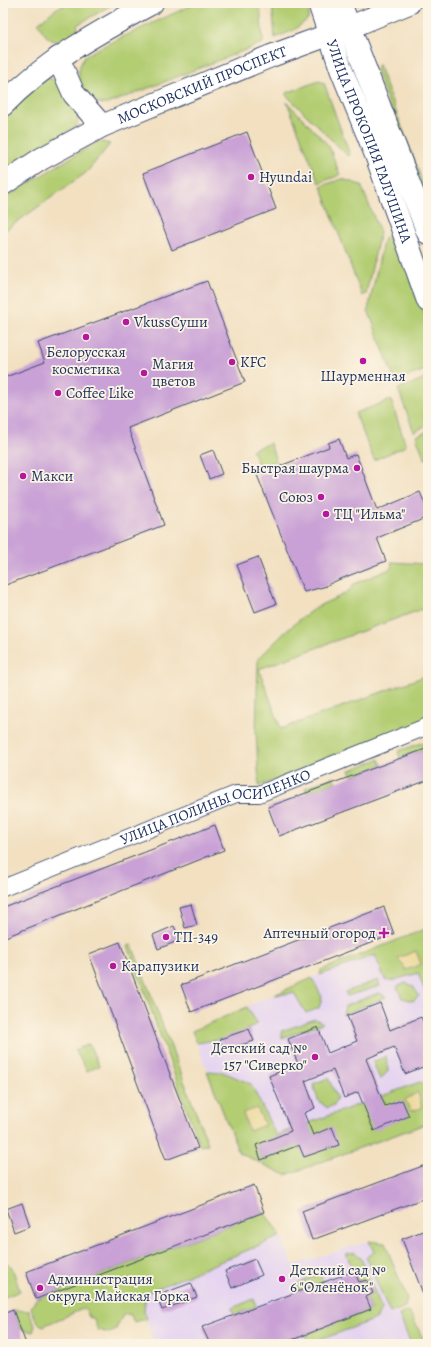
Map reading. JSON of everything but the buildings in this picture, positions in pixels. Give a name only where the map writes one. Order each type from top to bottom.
[{"type":"main road","points":[[3,105],[29,79],[58,58],[152,3]]},
{"type":"main road","name":"УЛИЦА ПРОКОПИЯ ГАЛУШИНА","points":[[319,3],[376,155],[428,301]]},
{"type":"main road","name":"УЛИЦА ПРОКОПИЯ ГАЛУШИНА","points":[[340,3],[428,233]]},
{"type":"main road","name":"МОСКОВСКИЙ ПРОСПЕКТ","points":[[3,184],[41,159],[102,126],[271,56],[350,27],[409,3]]},
{"type":"main road","points":[[58,58],[74,94],[102,126]]},
{"type":"street","name":"УЛИЦА ПОЛИНЫ ОСИПЕНКО","points":[[3,888],[236,794],[259,794],[428,726]]},
{"type":"shaded area","name":"Детский сад № 157 \"Сиверко\"","points":[[428,935],[428,1123],[286,1175],[239,1153],[192,1031],[316,976]]},
{"type":"shaded area","name":"Детский сад № 6 \"Оленёнок\"","points":[[281,1236],[293,1265],[369,1241],[411,1344],[154,1344],[144,1311],[146,1293]]},
{"type":"green space","points":[[72,3],[115,3],[77,25],[79,32],[72,38],[60,42],[51,40],[46,36],[38,23],[57,8]]},
{"type":"green space","points":[[196,3],[260,3],[263,43],[108,104],[100,104],[94,101],[83,90],[80,83],[79,68],[86,56],[97,49]]},
{"type":"green space","points":[[272,3],[310,3],[308,19],[294,30],[275,38]]},
{"type":"green space","points":[[378,64],[428,196],[428,207],[376,71]]},
{"type":"green space","points":[[47,77],[60,83],[79,114],[77,126],[3,173],[3,122],[26,94]]},
{"type":"green space","points":[[319,81],[324,83],[350,155],[347,155],[286,95],[286,93]]},
{"type":"green space","points":[[287,102],[329,146],[340,175],[319,183]]},
{"type":"green space","points":[[98,141],[110,144],[87,172],[3,232],[3,199]]},
{"type":"green space","points":[[342,179],[361,185],[380,232],[366,294],[362,296],[321,186]]},
{"type":"green space","points":[[388,237],[400,251],[428,324],[428,369],[395,381],[368,310],[384,238]]},
{"type":"green space","points":[[428,377],[428,425],[414,432],[398,389]]},
{"type":"green space","points":[[391,400],[406,446],[374,460],[355,413]]},
{"type":"green space","points":[[428,431],[428,458],[425,459],[416,436]]},
{"type":"green space","points":[[270,443],[276,461],[259,467],[252,450]]},
{"type":"green space","points":[[391,562],[428,564],[428,607],[259,669],[281,729],[428,675],[428,724],[259,786],[256,733],[258,659],[286,631],[309,612],[322,604],[343,595],[354,584],[390,569],[392,566]]},
{"type":"green space","points":[[422,743],[425,749],[400,758],[398,751]]},
{"type":"green space","points":[[379,759],[382,765],[352,776],[350,770]]},
{"type":"green space","points":[[333,777],[336,782],[307,793],[305,788]]},
{"type":"green space","points":[[428,928],[428,999],[418,973],[391,981],[385,980],[375,955],[320,975],[321,970]]},
{"type":"green space","points":[[132,945],[208,1144],[200,1146],[128,946]]},
{"type":"green space","points":[[312,978],[322,997],[319,1008],[306,1013],[294,993],[274,995]]},
{"type":"green space","points":[[378,980],[380,986],[347,996],[345,992]]},
{"type":"green space","points":[[405,983],[413,986],[419,996],[413,1001],[402,998],[397,987]]},
{"type":"green space","points":[[379,993],[386,997],[343,1015],[345,1006]]},
{"type":"green space","points":[[247,1007],[257,1023],[251,1028],[236,1035],[213,1041],[197,1043],[192,1031]]},
{"type":"green space","points":[[315,1019],[323,1023],[282,1038],[282,1031]]},
{"type":"green space","points":[[89,1044],[99,1066],[87,1071],[75,1050]]},
{"type":"green space","points":[[386,1056],[388,1071],[380,1080],[373,1062]]},
{"type":"green space","points":[[207,1071],[223,1072],[251,1084],[276,1135],[420,1082],[428,1088],[428,1123],[286,1175],[239,1153]]},
{"type":"green space","points":[[328,1078],[337,1097],[334,1105],[327,1108],[318,1100],[313,1084]]},
{"type":"green space","points":[[264,1212],[281,1236],[146,1293],[144,1311],[146,1319],[134,1322],[130,1314],[123,1315],[116,1329],[110,1333],[98,1330],[94,1320],[89,1317],[85,1308],[43,1326],[37,1322],[31,1308],[36,1299]]},
{"type":"green space","points":[[369,1241],[385,1243],[407,1299],[405,1307],[390,1313],[366,1257],[374,1252]]},
{"type":"green space","points":[[355,1252],[361,1258],[382,1309],[376,1319],[309,1344],[305,1335],[371,1309],[366,1297],[373,1293],[367,1280],[359,1282],[346,1254]]},
{"type":"green space","points":[[3,1260],[12,1267],[20,1291],[3,1298]]},
{"type":"green space","points":[[319,1274],[324,1282],[299,1291],[297,1284]]},
{"type":"green space","points":[[254,1299],[256,1307],[234,1315],[232,1308]]},
{"type":"green space","points":[[13,1310],[29,1311],[35,1326],[33,1332],[21,1329]]},
{"type":"green space","points":[[405,1312],[410,1313],[426,1344],[411,1344],[399,1315]]},
{"type":"sand","points":[[416,951],[421,964],[406,970],[398,958]]},
{"type":"sand","points":[[418,1092],[422,1108],[411,1111],[405,1100]]},
{"type":"sand","points":[[257,1108],[265,1125],[249,1131],[243,1113]]},
{"type":"place","name":"Hyundai","points":[[251,177]]},
{"type":"place","name":"VkussСуши","points":[[126,322]]},
{"type":"place","name":"Белорусская косметика","points":[[86,337]]},
{"type":"place","name":"Шаурменная","points":[[363,361]]},
{"type":"place","name":"KFC","points":[[232,362]]},
{"type":"place","name":"Магия цветов","points":[[144,373]]},
{"type":"place","name":"Coffee Like","points":[[58,393]]},
{"type":"place","name":"Быстрая шаурма","points":[[357,468]]},
{"type":"place","name":"Макси","points":[[23,476]]},
{"type":"place","name":"Союз","points":[[321,497]]},
{"type":"place","name":"ТЦ \"Ильма\"","points":[[326,514]]},
{"type":"place","name":"Аптечный огород","points":[[384,933]]},
{"type":"place","name":"ТП-349","points":[[166,937]]},
{"type":"place","name":"Карапузики","points":[[113,966]]},
{"type":"place","name":"Детский сад № 157 \"Сиверко\"","points":[[315,1057]]},
{"type":"place","name":"Детский сад № 6 \"Оленёнок\"","points":[[282,1279]]},
{"type":"place","name":"Администрация округа Майская Горка","points":[[40,1288]]}]
